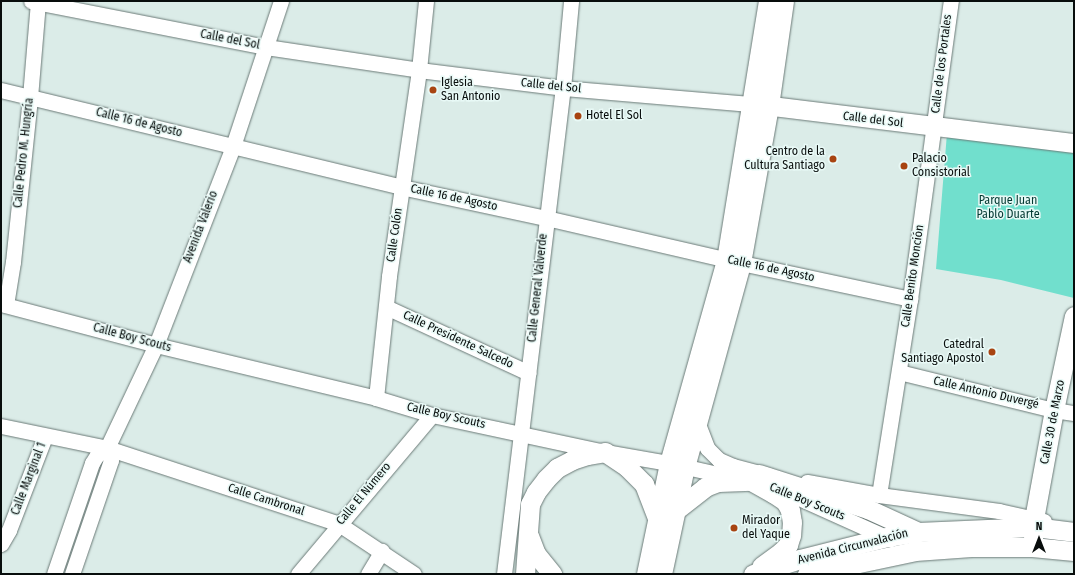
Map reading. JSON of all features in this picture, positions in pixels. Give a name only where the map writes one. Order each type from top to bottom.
[{"type":"main road","points":[[760,105],[768,1]]},
{"type":"main road","points":[[655,571],[676,510],[677,465],[698,424],[734,262],[760,105],[784,1]]},
{"type":"main road","name":"Calle del Sol","points":[[760,105],[934,128],[1074,144]]},
{"type":"main road","points":[[655,571],[657,518],[677,465],[734,262]]},
{"type":"main road","name":"Calle 30 de Marzo","points":[[1032,547],[1034,523],[1054,410],[1072,336],[1074,316]]},
{"type":"main road","points":[[525,574],[529,536],[528,519],[530,504],[536,492],[546,479],[557,468],[572,460],[587,455],[605,452],[637,476],[644,484],[657,518]]},
{"type":"main road","points":[[676,510],[705,487],[755,477],[861,507],[918,532]]},
{"type":"main road","points":[[747,574],[760,568],[782,552],[788,545],[791,535],[792,522],[790,510],[785,501],[755,477]]},
{"type":"main road","name":"Avenida Circunvalación","points":[[753,574],[800,559],[887,537],[918,532],[1034,523],[1074,531]]},
{"type":"main road","points":[[529,536],[536,554],[552,574]]},
{"type":"main road","name":"Avenida Circunvalación","points":[[807,574],[915,551],[971,547],[1032,547],[1074,551]]},
{"type":"street","name":"Avenida Valerio","points":[[54,574],[92,463],[97,455],[107,448],[156,345],[233,146],[281,1]]},
{"type":"street","name":"Calle Colón","points":[[376,398],[401,187],[419,70],[426,1]]},
{"type":"street","name":"Calle General Valverde","points":[[504,574],[522,433],[546,218],[563,88],[571,1]]},
{"type":"street","name":"Calle de los Portales","points":[[934,128],[951,1]]},
{"type":"street","name":"Calle del Sol","points":[[36,2],[266,47],[419,70],[563,88],[760,105]]},
{"type":"street","name":"Calle Pedro M. Hungría","points":[[4,304],[13,262],[30,97],[36,2]]},
{"type":"street","name":"Calle 16 de Agosto","points":[[1,90],[401,187],[546,218],[734,262],[910,299]]},
{"type":"street","name":"Calle Benito Monción","points":[[879,495],[910,299],[934,128]]},
{"type":"street","name":"Calle Boy Scouts","points":[[4,304],[156,345],[376,398],[432,415],[522,433],[605,452],[755,477],[999,511],[1034,523]]},
{"type":"street","name":"Calle Presidente Salcedo","points":[[386,307],[529,373]]},
{"type":"street","name":"Calle Antonio Duvergé","points":[[899,372],[1054,410],[1074,413]]},
{"type":"street","name":"Calle El Número","points":[[298,574],[432,415]]},
{"type":"street","name":"Calle Boy Scouts","points":[[698,424],[707,448],[719,460],[915,551]]},
{"type":"street","name":"Calle Cambronal","points":[[1,426],[107,448],[339,524],[382,551],[414,574]]},
{"type":"street","name":"Calle Marginal 1","points":[[1,544],[10,530],[45,436]]},
{"type":"street","points":[[72,574],[111,460],[107,448]]},
{"type":"street","points":[[368,574],[382,551]]},
{"type":"green space","name":"Parque Juan Pablo Duarte","points":[[947,133],[1074,147],[1074,298],[1001,280],[936,269]]},
{"type":"place","name":"Iglesia San Antonio","points":[[433,90]]},
{"type":"place","name":"Hotel El Sol","points":[[578,116]]},
{"type":"place","name":"Centro de la Cultura Santiago","points":[[833,159]]},
{"type":"place","name":"Palacio Consistorial","points":[[904,166]]},
{"type":"place","name":"Catedral Santiago Apostol","points":[[992,352]]},
{"type":"place","name":"Mirador del Yaque","points":[[734,528]]}]
